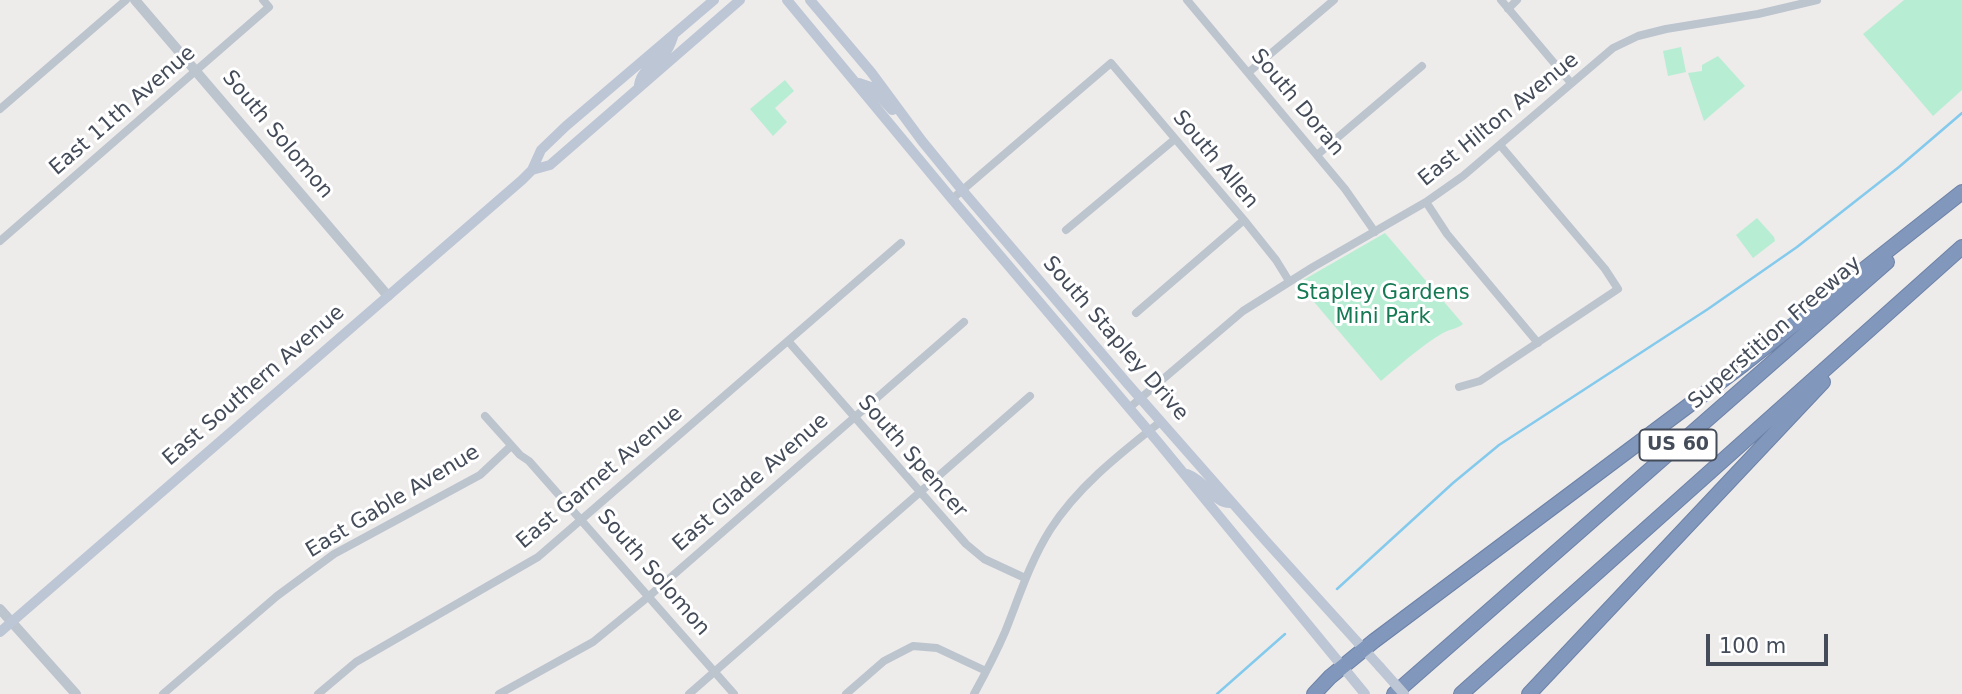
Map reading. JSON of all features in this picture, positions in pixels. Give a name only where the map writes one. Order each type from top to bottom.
[{"type":"highway","points":[[1314,694],[1364,649],[1744,364],[1962,194]]},
{"type":"highway","name":"Superstition Freeway","points":[[1394,694],[1962,194]]},
{"type":"highway","name":"US 60","points":[[1461,694],[1962,247]]},
{"type":"highway","points":[[1529,694],[1892,309]]},
{"type":"main road","name":"East Southern Avenue","points":[[0,632],[532,170],[541,150],[566,125],[713,0]]},
{"type":"main road","name":"East Southern Avenue","points":[[532,170],[550,165],[740,0]]},
{"type":"main road","name":"South Stapley Drive","points":[[787,0],[951,199],[1184,473],[1362,691]]},
{"type":"main road","name":"South Stapley Drive","points":[[810,0],[871,72],[962,190],[1160,422],[1404,694]]},
{"type":"main road","points":[[640,87],[639,80],[667,51],[674,34]]},
{"type":"main road","points":[[584,135],[591,121],[631,84],[632,79],[628,73]]},
{"type":"main road","points":[[856,82],[870,87],[891,110],[897,108]]},
{"type":"main road","points":[[1184,473],[1203,483],[1221,502],[1232,503]]},
{"type":"main road","points":[[1218,515],[1230,513],[1255,539],[1265,541]]},
{"type":"street","points":[[0,109],[126,0]]},
{"type":"street","name":"South Solomon","points":[[135,0],[388,296]]},
{"type":"street","name":"South Doran","points":[[1187,0],[1345,189],[1375,232]]},
{"type":"street","points":[[1249,72],[1334,0]]},
{"type":"street","points":[[1501,0],[1571,83]]},
{"type":"street","points":[[1508,9],[1517,0]]},
{"type":"street","name":"East Hilton Avenue","points":[[1129,408],[1243,311],[1426,202],[1464,176],[1613,48],[1638,36],[1666,29],[1817,0]]},
{"type":"street","name":"East 11th Avenue","points":[[0,241],[196,70],[266,4]]},
{"type":"street","name":"South Allen","points":[[962,190],[1111,63],[1244,220],[1276,260],[1289,282]]},
{"type":"street","points":[[1317,155],[1422,66]]},
{"type":"street","points":[[1066,230],[1175,139]]},
{"type":"street","points":[[1459,387],[1480,381],[1618,289],[1605,269],[1500,145]]},
{"type":"street","points":[[951,199],[962,190]]},
{"type":"street","points":[[1426,202],[1447,234],[1538,343]]},
{"type":"street","points":[[1136,313],[1244,220]]},
{"type":"street","name":"East Garnet Avenue","points":[[318,694],[356,662],[538,557],[901,243]]},
{"type":"street","name":"East Glade Avenue","points":[[499,694],[593,642],[964,322]]},
{"type":"street","name":"South Spencer","points":[[788,341],[966,544],[984,559],[1025,578]]},
{"type":"street","points":[[689,694],[1030,397]]},
{"type":"street","name":"South Solomon","points":[[485,416],[734,694]]},
{"type":"street","points":[[974,694],[1005,631],[1025,578],[1051,528],[1067,507],[1107,466],[1160,422]]},
{"type":"street","name":"East Gable Avenue","points":[[163,694],[276,596],[334,554],[480,475],[511,446]]},
{"type":"street","points":[[0,609],[76,694]]},
{"type":"street","points":[[846,694],[884,661],[913,646],[937,648],[986,671]]},
{"type":"green space","points":[[1904,0],[1962,0],[1962,90],[1933,116],[1863,34]]},
{"type":"green space","points":[[1681,47],[1686,72],[1668,76],[1663,51]]},
{"type":"green space","points":[[1718,56],[1745,86],[1704,121],[1688,73],[1702,71],[1702,65]]},
{"type":"green space","points":[[785,80],[794,91],[775,108],[787,122],[773,136],[750,109]]},
{"type":"green space","points":[[1757,218],[1775,241],[1753,258],[1736,235]]},
{"type":"green space","name":"Stapley Gardens Mini Park","points":[[1385,233],[1463,324],[1427,344],[1381,381],[1298,283]]},
{"type":"waterway","points":[[1337,589],[1453,483],[1499,445],[1708,309],[1797,247],[1899,167],[1962,113]]},
{"type":"waterway","points":[[1217,694],[1285,634]]}]
